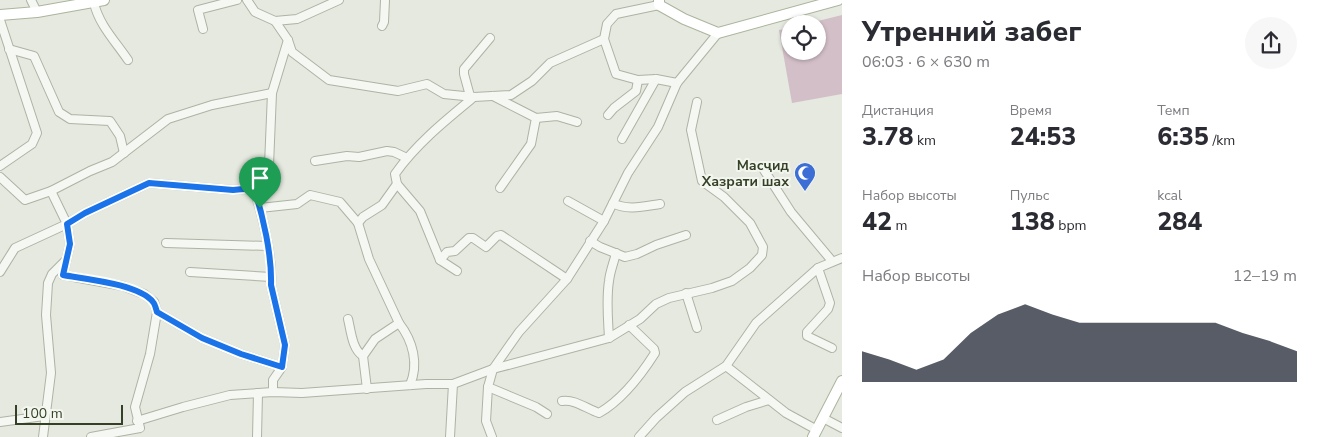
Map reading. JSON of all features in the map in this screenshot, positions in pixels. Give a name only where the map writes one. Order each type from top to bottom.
[{"type":"main road","points":[[659,3],[684,19],[718,32],[838,0]]},
{"type":"main road","points":[[0,15],[37,12],[82,2],[99,1]]},
{"type":"main road","points":[[815,433],[842,380]]},
{"type":"street","points":[[31,0],[37,12]]},
{"type":"street","points":[[204,29],[198,10],[237,0]]},
{"type":"street","points":[[247,0],[255,12],[275,22],[288,40],[292,52],[329,80],[398,91],[427,84],[444,94],[472,96],[511,95],[532,81],[550,63],[604,39]]},
{"type":"street","points":[[275,22],[297,19],[339,0]]},
{"type":"street","points":[[382,26],[384,22],[385,0]]},
{"type":"street","points":[[99,1],[96,13],[128,60]]},
{"type":"street","points":[[659,3],[616,14],[607,24],[604,39],[616,74],[638,80],[656,79],[677,83]]},
{"type":"street","points":[[0,20],[3,42],[9,49],[37,133],[32,144],[0,166]]},
{"type":"street","points":[[492,437],[486,421],[488,387],[493,369],[519,332],[568,279],[604,221],[628,173],[658,127],[677,83],[718,32]]},
{"type":"street","points":[[472,96],[464,69],[490,38]]},
{"type":"street","points":[[0,272],[15,248],[149,183],[233,190],[254,188],[266,176],[269,165],[272,93],[288,40]]},
{"type":"street","points":[[9,49],[34,56],[59,112],[70,119],[110,121],[120,136],[124,153]]},
{"type":"street","points":[[622,138],[656,79]]},
{"type":"street","points":[[608,115],[636,91],[638,80]]},
{"type":"street","points":[[0,176],[25,200],[51,191],[112,162],[168,119],[212,105],[272,93]]},
{"type":"street","points":[[492,95],[536,118],[557,116],[577,122]]},
{"type":"street","points":[[457,272],[440,260],[420,211],[397,184],[395,174],[407,158],[472,96]]},
{"type":"street","points":[[137,421],[230,395],[273,392],[302,393],[426,384],[453,384],[493,369],[609,338],[640,319],[656,304],[686,293],[712,288],[732,281],[750,268],[762,255],[763,247],[750,223],[724,197],[702,181],[691,130],[697,102]]},
{"type":"street","points":[[500,188],[531,144],[536,118]]},
{"type":"street","points":[[315,160],[347,156],[359,157],[387,151],[407,158]]},
{"type":"street","points":[[764,170],[791,212],[832,261]]},
{"type":"street","points":[[358,223],[363,217],[382,205],[397,184]]},
{"type":"street","points":[[254,188],[267,246],[271,285],[285,345],[282,367],[273,380],[273,392]]},
{"type":"street","points":[[51,191],[67,224],[70,244],[63,275],[123,286],[144,294],[154,302],[157,312],[150,354],[135,407],[140,428],[91,437]]},
{"type":"street","points":[[260,208],[297,204],[310,195],[340,202],[358,223],[369,259],[407,334],[415,359],[413,378],[410,385]]},
{"type":"street","points":[[568,201],[604,221]]},
{"type":"street","points":[[613,203],[618,206],[636,207],[660,204]]},
{"type":"street","points":[[440,260],[447,252],[455,251],[469,238],[473,238],[486,247],[501,235],[568,279]]},
{"type":"street","points":[[590,241],[625,257],[686,235]]},
{"type":"street","points":[[166,242],[267,246]]},
{"type":"street","points":[[609,338],[607,302],[609,278],[614,268],[616,253]]},
{"type":"street","points":[[639,437],[656,418],[685,392],[726,366],[756,323],[818,268],[842,258]]},
{"type":"street","points":[[43,437],[44,416],[51,373],[46,315],[48,283],[52,274],[67,260]]},
{"type":"street","points":[[818,268],[830,303],[828,309],[807,332],[806,336],[832,348]]},
{"type":"street","points":[[190,272],[271,277]]},
{"type":"street","points":[[686,293],[697,328]]},
{"type":"street","points":[[157,312],[202,338],[241,354],[282,367]]},
{"type":"street","points":[[348,319],[354,343],[359,353],[363,356],[367,389]]},
{"type":"street","points":[[363,356],[375,339],[400,323]]},
{"type":"street","points":[[562,400],[575,402],[599,413],[629,388],[655,353],[629,325]]},
{"type":"street","points":[[726,366],[815,433]]},
{"type":"street","points":[[450,437],[453,384]]},
{"type":"street","points":[[488,387],[536,407],[547,414]]},
{"type":"street","points":[[257,437],[258,393]]},
{"type":"street","points":[[717,420],[746,407],[769,400]]},
{"type":"street","points":[[0,422],[44,416]]},
{"type":"street","points":[[823,418],[842,428]]},
{"type":"shaded area","points":[[842,15],[842,94],[792,103],[784,60],[826,60],[826,19]]},
{"type":"place","name":"Масҷид Хазрати шах","points":[[805,192]]},
{"type":"route","points":[[149,183],[233,190],[254,188],[260,208],[268,251],[271,285],[285,345],[282,367],[241,354],[202,338],[157,312],[154,302],[144,294],[123,286],[63,275],[70,244],[67,224],[85,213],[149,183]]}]
